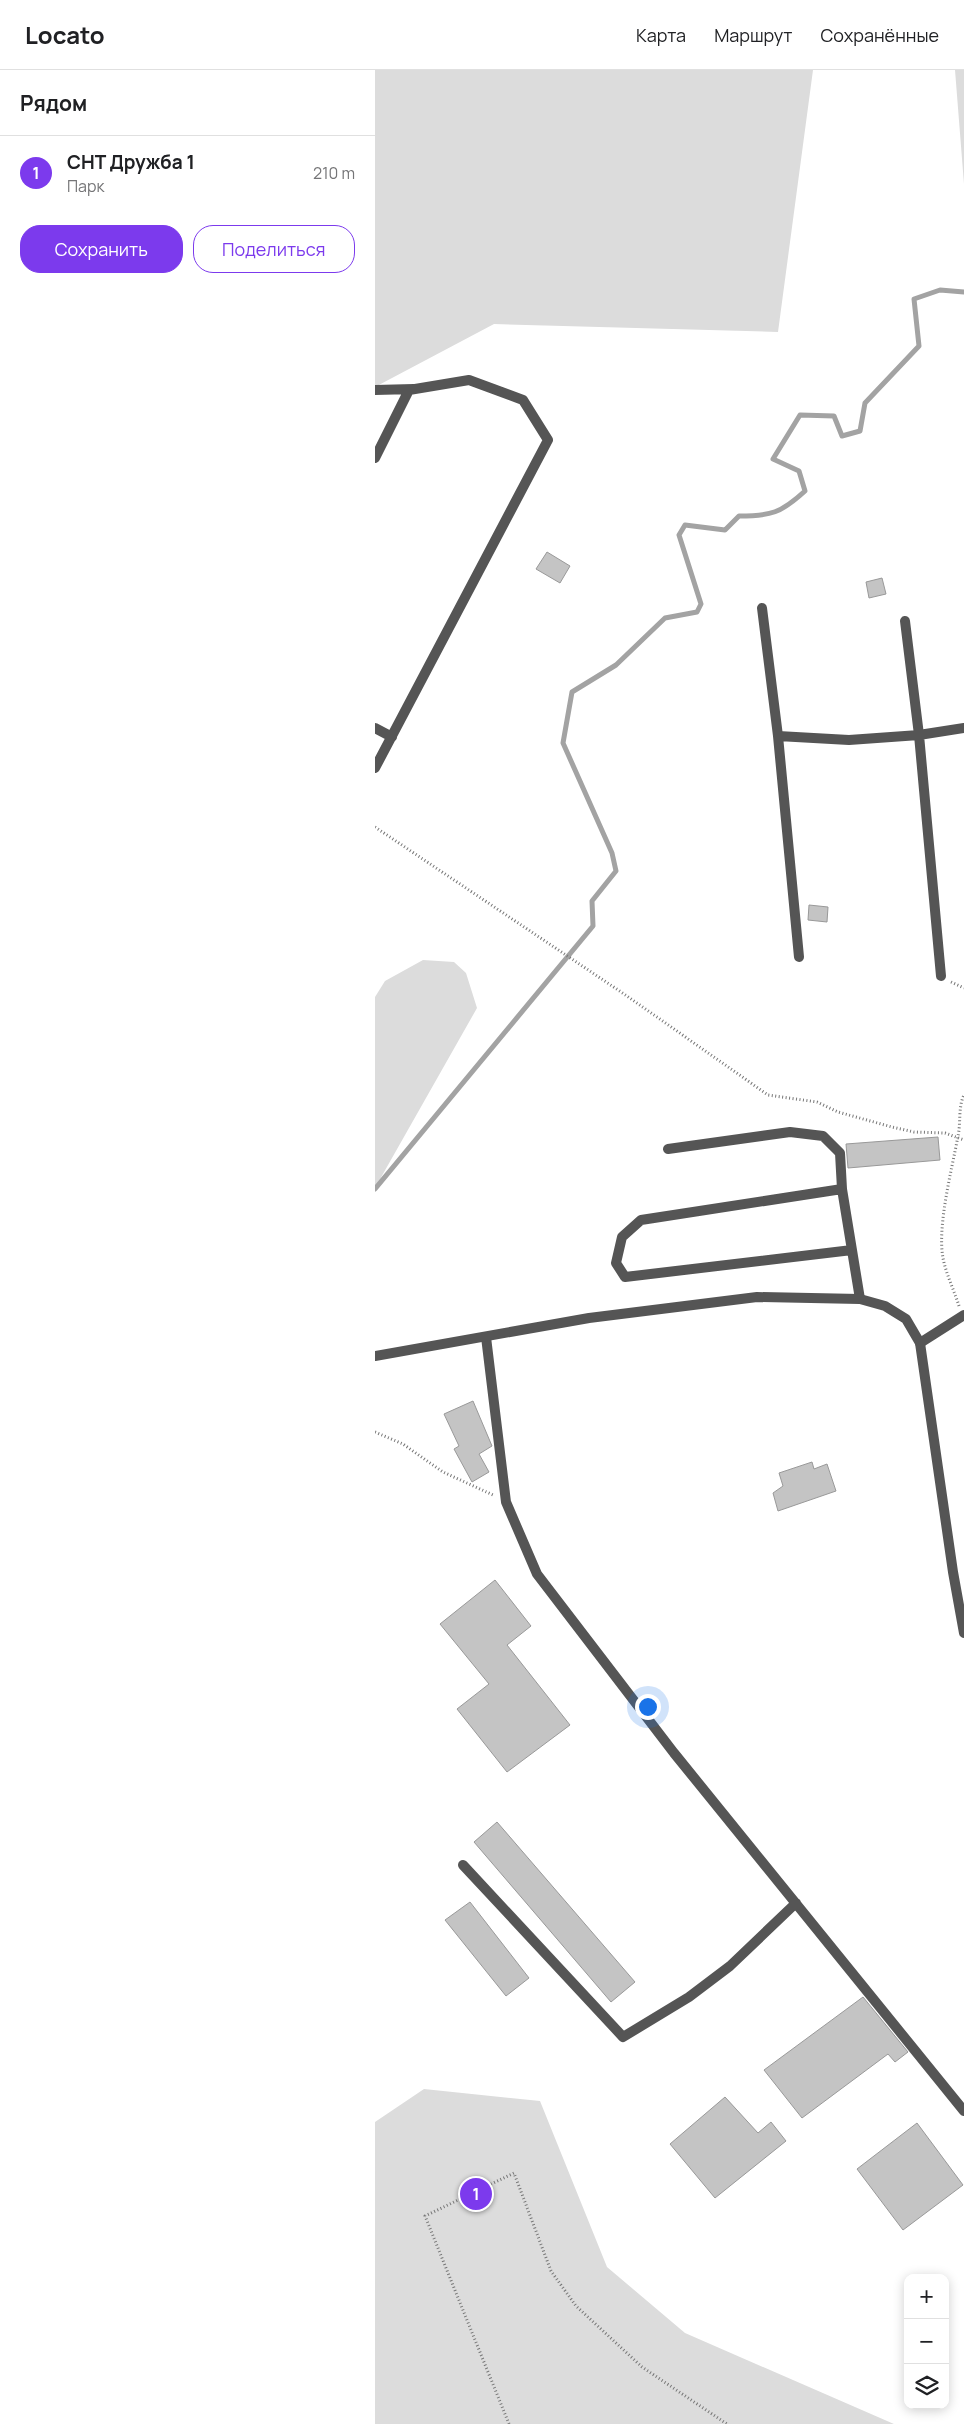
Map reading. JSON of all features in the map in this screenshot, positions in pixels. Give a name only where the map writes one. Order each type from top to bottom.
[{"type":"street","points":[[375,458],[409,390],[469,380],[523,400],[548,440],[375,768]]},
{"type":"street","points":[[375,390],[418,389]]},
{"type":"street","points":[[762,608],[779,736],[799,957]]},
{"type":"street","points":[[905,621],[919,735],[941,976]]},
{"type":"street","points":[[375,728],[392,737]]},
{"type":"street","points":[[779,736],[849,740],[919,735],[964,728]]},
{"type":"street","points":[[668,1149],[790,1132],[823,1136],[840,1153],[842,1189],[860,1298]]},
{"type":"street","points":[[842,1189],[641,1220],[622,1237],[616,1264],[625,1277],[852,1250]]},
{"type":"street","points":[[375,1356],[589,1318],[757,1297],[860,1298],[885,1306],[907,1319],[920,1344],[953,1572],[964,1633]]},
{"type":"street","points":[[920,1344],[963,1315]]},
{"type":"street","points":[[486,1337],[506,1502],[537,1574],[674,1753],[964,2111]]},
{"type":"street","points":[[463,1865],[623,2037],[689,1998],[730,1966],[796,1903]]},
{"type":"path","points":[[375,827],[627,996],[768,1095],[817,1102],[838,1112],[892,1127],[914,1132],[945,1132],[964,1140]]},
{"type":"path","points":[[963,1315],[943,1258],[942,1233],[950,1168],[958,1136],[961,1101],[964,1095]]},
{"type":"path","points":[[375,1432],[403,1444],[443,1472],[506,1502]]},
{"type":"path","points":[[509,2424],[425,2216],[513,2173],[551,2271],[575,2306],[642,2367],[727,2424]]},
{"type":"shaded area","points":[[375,70],[813,70],[778,332],[494,324],[375,387]]},
{"type":"shaded area","points":[[955,70],[964,70],[964,184]]},
{"type":"shaded area","points":[[423,960],[454,962],[466,973],[477,1008],[375,1188],[375,997],[385,981]]},
{"type":"shaded area","points":[[424,2089],[540,2101],[607,2267],[685,2333],[894,2424],[375,2424],[375,2122]]},
{"type":"building","points":[[547,552],[570,566],[560,583],[536,569]]},
{"type":"building","points":[[882,578],[886,594],[869,598],[866,582]]},
{"type":"building","points":[[809,905],[828,907],[827,922],[808,920]]},
{"type":"building","points":[[938,1137],[940,1160],[848,1168],[846,1144]]},
{"type":"building","points":[[473,1401],[492,1446],[479,1454],[489,1472],[472,1482],[454,1449],[459,1446],[444,1414]]},
{"type":"building","points":[[812,1462],[814,1469],[827,1464],[836,1491],[778,1511],[773,1493],[783,1486],[779,1473]]},
{"type":"building","points":[[495,1580],[531,1626],[507,1645],[570,1725],[507,1772],[457,1709],[489,1684],[440,1624]]},
{"type":"building","points":[[497,1822],[635,1982],[611,2002],[474,1842]]},
{"type":"building","points":[[470,1902],[529,1978],[506,1996],[445,1920]]},
{"type":"building","points":[[863,1997],[908,2052],[895,2062],[888,2054],[802,2118],[764,2070]]},
{"type":"building","points":[[725,2097],[758,2133],[771,2122],[786,2141],[715,2198],[670,2144]]},
{"type":"building","points":[[917,2123],[963,2185],[903,2230],[857,2169]]},
{"type":"waterway","points":[[375,1189],[593,926],[592,901],[616,871],[612,853],[563,743],[572,692],[616,665],[665,618],[697,612],[701,604],[679,535],[685,525],[725,530],[739,516],[775,512],[797,498],[805,491],[799,471],[773,459],[800,415],[834,416],[842,436],[860,431],[865,403],[919,346],[914,299],[940,290],[964,292]]},
{"type":"place","name":"СНТ Дружба 1","points":[[476,2194]]}]
